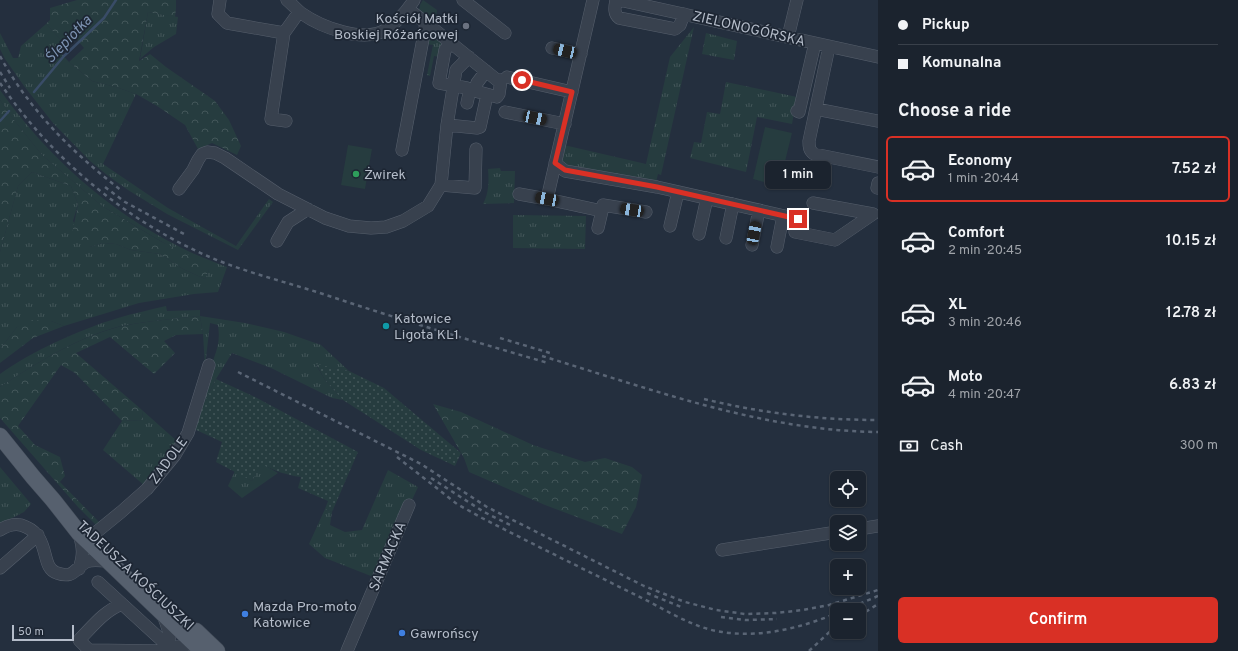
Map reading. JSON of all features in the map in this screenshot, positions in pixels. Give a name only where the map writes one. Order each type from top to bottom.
[{"type":"main road","name":"TADEUSZA KOŚCIUSZKI","points":[[0,436],[33,477],[87,534],[217,651]]},
{"type":"main road","name":"TADEUSZA KOŚCIUSZKI","points":[[87,534],[108,561],[202,651]]},
{"type":"street","points":[[220,0],[218,14],[227,24],[284,33]]},
{"type":"street","points":[[288,0],[299,12],[326,28],[353,33],[370,34],[386,29],[400,18],[411,4],[426,23],[469,57],[497,80],[501,80],[499,94],[496,97],[439,82],[445,50],[451,43]]},
{"type":"street","points":[[463,0],[505,33]]},
{"type":"street","points":[[547,199],[593,0]]},
{"type":"street","points":[[618,0],[615,10],[619,18],[646,24],[675,29],[680,24],[684,14]]},
{"type":"street","name":"ZIELONOGÓRSKA","points":[[618,0],[878,57]]},
{"type":"street","points":[[788,37],[797,0]]},
{"type":"street","points":[[286,122],[271,119],[284,33],[299,12]]},
{"type":"street","points":[[402,150],[426,23]]},
{"type":"street","points":[[797,112],[799,112],[815,43]]},
{"type":"street","points":[[829,46],[809,141],[811,152],[814,154],[878,168]]},
{"type":"street","points":[[552,48],[581,54]]},
{"type":"street","points":[[179,189],[202,154],[206,152],[214,153],[225,158],[278,194],[325,218],[349,226],[371,228],[386,227],[403,221],[428,206],[441,185],[447,126],[456,70],[469,57]]},
{"type":"street","points":[[447,126],[480,127],[477,83],[486,71]]},
{"type":"street","points":[[507,77],[572,92]]},
{"type":"street","points":[[467,103],[477,92]]},
{"type":"street","points":[[816,109],[878,122]]},
{"type":"street","points":[[505,112],[565,124]]},
{"type":"street","points":[[441,185],[475,188],[476,149]]},
{"type":"street","points":[[555,163],[565,170],[707,198],[798,219],[795,232],[835,240],[876,213]]},
{"type":"street","points":[[670,226],[678,192]]},
{"type":"street","points":[[519,194],[602,211]]},
{"type":"street","points":[[699,234],[707,198]]},
{"type":"street","points":[[813,203],[876,213]]},
{"type":"street","points":[[726,238],[733,204]]},
{"type":"street","points":[[598,228],[603,205],[646,212]]},
{"type":"street","points":[[277,241],[288,222],[308,209]]},
{"type":"street","points":[[752,245],[759,210]]},
{"type":"street","points":[[777,247],[784,216]]},
{"type":"street","name":"ZADOLE","points":[[87,534],[121,512],[147,489],[175,455],[188,433],[209,365]]},
{"type":"street","name":"SARMACKA","points":[[347,651],[409,505]]},
{"type":"street","points":[[0,530],[13,524],[22,525],[38,534],[43,544],[48,566],[54,573],[71,575],[86,562],[92,560],[108,561]]},
{"type":"street","points":[[866,528],[878,526]]},
{"type":"street","points":[[722,550],[830,533]]},
{"type":"street","points":[[0,568],[38,534]]},
{"type":"street","points":[[78,570],[83,558],[83,548],[87,534]]},
{"type":"street","points":[[98,582],[167,650]]},
{"type":"street","points":[[122,604],[107,612],[79,640],[89,650],[186,649]]},
{"type":"street","points":[[162,612],[170,638],[167,650]]},
{"type":"street","points":[[168,629],[186,649]]},
{"type":"green space","points":[[77,0],[176,0],[175,17],[148,12],[139,61],[150,54],[215,101],[229,120],[241,146],[237,155],[212,143],[198,149],[185,125],[157,106],[136,94],[92,81],[69,62],[84,48],[74,36],[65,44],[46,24],[50,20],[50,8]]},
{"type":"green space","points":[[423,0],[437,10],[436,18],[433,22],[419,10]]},
{"type":"green space","points":[[148,12],[178,17],[176,34],[154,47],[140,59]]},
{"type":"green space","points":[[46,24],[65,44],[58,50],[69,62],[92,81],[136,94],[103,164],[168,208],[236,246],[269,199],[273,202],[238,250],[167,214],[128,190],[90,161],[53,123],[24,86],[5,59],[0,49],[0,33],[13,58],[18,58],[21,46]]},
{"type":"green space","points":[[694,27],[661,175],[658,174],[656,182],[566,169],[560,163],[564,145],[646,164],[670,57]]},
{"type":"green space","points":[[706,33],[737,41],[734,60],[702,54]]},
{"type":"green space","points":[[434,35],[440,40],[442,47],[440,57],[434,56],[430,76],[427,75],[433,45],[427,44],[429,36]]},
{"type":"green space","points":[[726,82],[797,97],[792,124],[757,117],[746,172],[690,158],[694,142],[701,143],[707,112],[720,114]]},
{"type":"green space","points":[[0,90],[37,137],[58,159],[104,199],[153,233],[192,253],[227,267],[218,292],[194,294],[139,303],[64,326],[51,321],[17,327],[0,349],[0,252],[18,186],[32,172],[71,186],[78,204],[73,221],[90,247],[103,243],[116,244],[131,250],[160,254],[183,269],[205,279],[209,270],[102,206],[42,155],[0,100]]},
{"type":"green space","points":[[0,100],[42,155],[102,206],[162,242],[206,263],[209,270],[205,279],[183,269],[160,254],[131,250],[116,244],[103,243],[90,247],[72,234],[78,204],[71,186],[32,172],[18,186],[0,252]]},
{"type":"green space","points":[[765,127],[792,133],[779,186],[753,179]]},
{"type":"green space","name":"Żwirek","points":[[348,145],[372,149],[365,189],[341,185]]},
{"type":"green space","points":[[500,168],[501,171],[515,171],[514,203],[483,204],[488,186],[488,169]]},
{"type":"green space","points":[[513,215],[586,216],[585,249],[513,248]]},
{"type":"green space","points":[[166,306],[167,311],[200,310],[200,316],[138,323],[101,332],[56,352],[0,387],[0,374],[42,349],[73,334],[104,323]]},
{"type":"green space","points":[[200,316],[245,323],[284,332],[321,345],[349,371],[316,365],[325,380],[343,400],[332,398],[271,368],[232,353],[216,379],[192,428],[217,349],[219,338],[218,325],[210,323],[205,367],[203,334]]},
{"type":"green space","points":[[200,316],[203,334],[176,335],[164,341],[175,353],[154,374],[110,337],[76,353],[142,410],[143,420],[122,421],[75,373],[61,365],[18,426],[35,445],[60,457],[65,476],[60,482],[99,522],[96,525],[78,507],[0,418],[0,387],[56,352],[102,332],[138,323]]},
{"type":"green space","points":[[31,320],[51,321],[64,326],[33,338],[0,363],[0,349],[17,327]]},
{"type":"green space","points":[[316,364],[349,371],[384,388],[461,453],[455,466],[421,450],[343,400],[325,380]]},
{"type":"green space","points":[[216,379],[255,397],[358,452],[332,512],[325,509],[328,501],[298,488],[301,477],[290,475],[261,464],[252,481],[216,462],[222,442],[192,428]]},
{"type":"green space","points":[[433,404],[461,412],[533,445],[585,462],[605,458],[632,467],[642,475],[636,507],[622,534],[545,505],[469,472],[464,458]]},
{"type":"green space","points":[[142,410],[178,442],[145,486],[103,450],[122,421],[143,420]]},
{"type":"green space","points":[[261,463],[278,473],[242,498],[228,486],[235,471],[252,481]]},
{"type":"green space","points":[[0,467],[31,504],[24,512],[0,524]]},
{"type":"green space","points":[[388,470],[418,487],[376,578],[325,558],[309,544],[325,509],[332,512],[330,525],[345,532],[362,530]]},
{"type":"waterway","name":"Ślepiotka","points":[[34,92],[64,56],[104,18],[116,0]]},
{"type":"waterway","name":"Ślepiotka","points":[[0,121],[9,111]]},
{"type":"railway","points":[[0,56],[25,95],[54,130],[87,162],[122,191]]},
{"type":"railway","points":[[0,72],[10,88]]},
{"type":"railway","points":[[0,83],[43,137],[94,186],[121,207],[150,226],[181,243],[212,258],[253,273],[435,330],[548,363]]},
{"type":"railway","points":[[105,187],[125,202],[184,234]]},
{"type":"railway","points":[[500,338],[550,353]]},
{"type":"railway","points":[[542,356],[666,394],[750,416],[835,430],[878,432]]},
{"type":"railway","points":[[238,372],[421,464],[487,507],[644,586],[685,602],[716,610],[745,614],[776,613],[829,605],[878,590]]},
{"type":"railway","points":[[704,399],[790,415],[834,419],[878,420]]},
{"type":"railway","points":[[397,457],[457,504],[689,622],[711,630],[737,634],[751,634],[766,633],[795,627],[830,616]]},
{"type":"railway","points":[[431,478],[484,512],[510,525]]},
{"type":"railway","points":[[647,593],[681,607]]},
{"type":"railway","points":[[862,603],[878,596]]},
{"type":"railway","points":[[866,612],[878,604]]},
{"type":"railway","points":[[721,617],[745,620],[777,619]]},
{"type":"railway","points":[[809,651],[830,632]]},
{"type":"place","name":"Kościół Matki Boskiej Różańcowej","points":[[466,26]]},
{"type":"place","name":"Żwirek","points":[[356,174]]},
{"type":"place","name":"Katowice Ligota KL1","points":[[386,326]]},
{"type":"place","name":"Mazda Pro-moto Katowice","points":[[245,614]]},
{"type":"place","name":"Gawrońscy","points":[[402,633]]},
{"type":"route","points":[[522,80],[572,92],[555,163],[565,170],[657,187],[798,219]]}]
